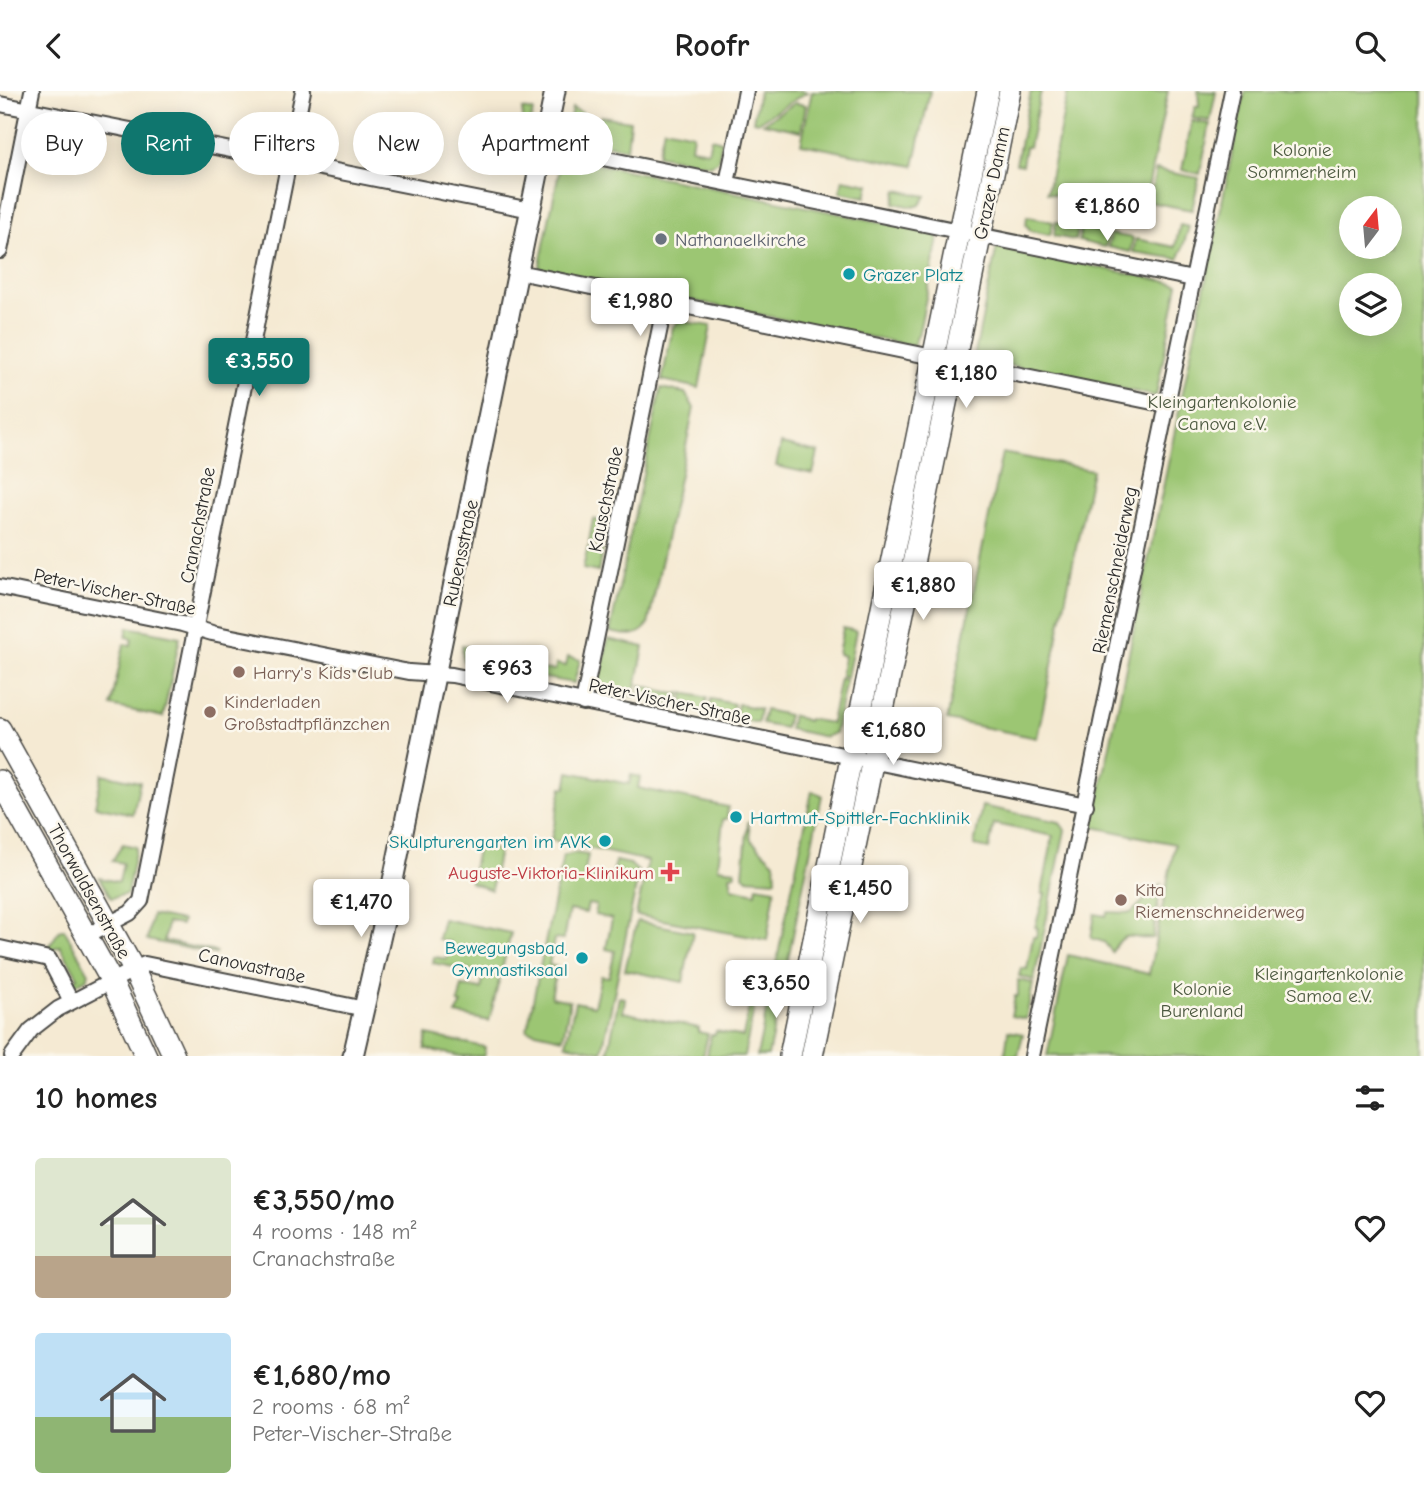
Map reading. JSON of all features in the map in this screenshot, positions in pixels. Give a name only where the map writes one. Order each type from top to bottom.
[{"type":"main road","name":"Grazer Damm","points":[[812,1056],[954,362],[988,91]]},
{"type":"main road","name":"Grazer Damm","points":[[790,1056],[933,358],[1010,91]]},
{"type":"main road","name":"Thorwaldsenstraße","points":[[1,734],[133,968],[174,1056]]},
{"type":"main road","name":"Thorwaldsenstraße","points":[[0,781],[111,980],[146,1056]]},
{"type":"street","points":[[28,112],[32,91]]},
{"type":"street","name":"Cranachstraße","points":[[299,112],[303,91]]},
{"type":"street","name":"Rubensstraße","points":[[551,112],[555,91]]},
{"type":"street","points":[[727,183],[746,91]]},
{"type":"street","name":"Riemenschneiderweg","points":[[1032,1056],[1232,91]]},
{"type":"street","points":[[0,104],[21,114]]},
{"type":"street","points":[[107,130],[229,151]]},
{"type":"street","points":[[0,251],[21,147]]},
{"type":"street","points":[[613,160],[1193,279]]},
{"type":"street","points":[[339,171],[531,210]]},
{"type":"street","name":"Cranachstraße","points":[[86,936],[135,909],[141,901],[286,175]]},
{"type":"street","name":"Rubensstraße","points":[[353,1056],[538,175]]},
{"type":"street","points":[[518,272],[1167,405]]},
{"type":"street","name":"Kauschstraße","points":[[583,703],[665,303]]},
{"type":"street","name":"Peter-Vischer-Straße","points":[[0,587],[409,672],[452,675],[1086,805]]},
{"type":"street","points":[[0,948],[49,959],[71,1001]]},
{"type":"street","name":"Canovastraße","points":[[133,968],[154,964],[365,1009]]},
{"type":"street","points":[[12,1056],[37,1024],[71,1001],[133,968]]},
{"type":"green space","points":[[759,91],[807,92],[758,122],[753,121]]},
{"type":"green space","points":[[812,91],[930,91],[914,166],[801,144]]},
{"type":"green space","points":[[1031,91],[1041,91],[1029,147],[1025,147],[1022,165],[1016,164]]},
{"type":"green space","points":[[1068,91],[1168,91],[1143,212],[1047,193]]},
{"type":"green space","points":[[1198,91],[1216,92],[1210,121],[1192,118],[1195,107],[1199,107]]},
{"type":"green space","points":[[1245,91],[1424,91],[1424,1056],[1047,1056],[1068,955],[1149,974],[1175,844],[1093,827]]},
{"type":"green space","points":[[795,103],[806,105],[801,131],[763,123]]},
{"type":"green space","points":[[613,118],[630,121],[627,149],[613,146]]},
{"type":"green space","points":[[1192,121],[1210,124],[1200,174],[1182,170]]},
{"type":"green space","points":[[664,128],[693,134],[691,148],[708,151],[711,138],[722,141],[718,161],[710,165],[658,155]]},
{"type":"green space","points":[[613,167],[939,234],[919,332],[913,346],[539,269],[558,175],[613,175]]},
{"type":"green space","points":[[1156,170],[1199,178],[1192,210],[1149,202]]},
{"type":"green space","points":[[843,179],[869,184],[866,197],[840,192]]},
{"type":"green space","points":[[897,190],[926,196],[920,205],[913,207],[894,203]]},
{"type":"green space","points":[[1027,216],[1053,222],[1050,235],[1031,231],[1026,225]]},
{"type":"green space","points":[[1056,222],[1078,227],[1076,240],[1054,236]]},
{"type":"green space","points":[[1180,225],[1189,227],[1179,259],[1133,252],[1136,239],[1175,247]]},
{"type":"green space","points":[[1081,228],[1108,233],[1105,247],[1079,241]]},
{"type":"green space","points":[[1111,234],[1133,238],[1130,252],[1108,247]]},
{"type":"green space","points":[[997,246],[1178,284],[1156,396],[974,358]]},
{"type":"green space","points":[[679,321],[711,326],[699,388],[662,380],[673,327]]},
{"type":"green space","points":[[661,388],[685,393],[694,408],[648,625],[631,635],[610,632]]},
{"type":"green space","points":[[781,444],[818,452],[813,474],[776,466]]},
{"type":"green space","points":[[1002,453],[1092,470],[1037,738],[947,720]]},
{"type":"green space","points":[[593,519],[608,523],[603,545],[589,542]]},
{"type":"green space","points":[[588,546],[603,550],[598,572],[583,569]]},
{"type":"green space","points":[[128,627],[180,637],[163,717],[111,706],[124,644],[131,645],[132,638],[126,637]]},
{"type":"green space","points":[[843,628],[856,631],[847,677],[841,675],[844,656],[838,654]]},
{"type":"green space","points":[[608,639],[644,647],[634,697],[604,691],[599,685]]},
{"type":"green space","points":[[462,645],[473,648],[472,654],[491,660],[489,667],[463,661]]},
{"type":"green space","points":[[568,657],[580,660],[574,683],[533,676],[535,669],[555,670],[556,664],[566,666]]},
{"type":"green space","points":[[840,678],[846,680],[835,733],[825,737],[789,729],[792,715],[807,721],[831,723]]},
{"type":"green space","points":[[641,685],[675,694],[681,693],[678,706],[639,698]]},
{"type":"green space","points":[[684,693],[707,698],[704,712],[682,707]]},
{"type":"green space","points":[[711,699],[734,704],[731,717],[709,712]]},
{"type":"green space","points":[[738,704],[760,709],[758,723],[735,718]]},
{"type":"green space","points":[[765,710],[788,715],[785,728],[762,724]]},
{"type":"green space","points":[[569,772],[629,784],[631,775],[640,777],[638,788],[728,807],[727,819],[723,819],[718,868],[735,870],[735,874],[730,875],[732,888],[756,893],[757,886],[775,889],[767,940],[636,915],[648,861],[551,840],[562,787],[566,788]]},
{"type":"green space","points":[[102,774],[140,782],[133,814],[95,806]]},
{"type":"green space","points":[[812,791],[822,795],[768,1056],[757,1056]]},
{"type":"green space","points":[[982,806],[1059,822],[1065,830],[1034,980],[1019,976],[1021,968],[1027,969],[1033,937],[1036,937],[1038,928],[1035,927],[1045,894],[1042,893],[1053,836],[994,824],[989,849],[974,846]]},
{"type":"green space","points":[[748,821],[751,840],[775,863],[776,880],[746,878],[743,875]]},
{"type":"green space","points":[[123,844],[136,847],[127,894],[111,898],[99,878],[119,882],[123,863],[112,861]]},
{"type":"green space","points":[[478,846],[499,850],[491,890],[470,882]]},
{"type":"green space","points":[[574,853],[588,855],[584,876],[611,882],[616,861],[630,864],[639,872],[602,1052],[566,1044],[575,1002],[594,1006],[601,976],[609,977],[615,951],[606,949],[612,919],[595,915],[596,905],[588,904],[586,913],[569,910],[563,940],[554,939],[549,965],[557,967],[551,997],[570,1001],[563,1038],[527,1030],[563,856]]},
{"type":"green space","points":[[1161,884],[1153,938],[1126,937],[1112,952],[1104,942],[1091,938],[1095,914],[1106,916],[1107,912],[1131,913]]},
{"type":"green space","points":[[152,915],[182,921],[181,925],[167,923],[164,941],[216,952],[215,954],[147,940]]},
{"type":"green space","points":[[443,919],[511,933],[489,1021],[456,1014],[462,1004],[458,1003],[462,986],[481,989],[484,973],[433,963],[434,957],[447,959],[450,942],[438,939]]},
{"type":"green space","points":[[637,921],[693,932],[683,982],[625,970]]},
{"type":"green space","points":[[64,929],[89,973],[87,978],[73,986],[71,982],[78,977],[60,946],[46,951],[59,931]]},
{"type":"green space","points":[[1018,980],[1033,983],[1026,1019],[1011,1016],[1015,996],[1018,996]]},
{"type":"green space","points":[[619,997],[625,998],[623,1012],[699,1028],[698,1032],[708,1034],[703,1056],[608,1053]]},
{"type":"green space","points":[[749,1007],[754,1009],[744,1056],[707,1056],[711,1035],[715,1035],[716,1031],[743,1037]]},
{"type":"green space","points":[[1008,1031],[1023,1034],[1018,1056],[1005,1056]]},
{"type":"green space","points":[[427,1035],[485,1047],[484,1056],[461,1056],[425,1049]]},
{"type":"place","name":"Nathanaelkirche","points":[[661,239]]},
{"type":"place","name":"Grazer Platz","points":[[849,274]]},
{"type":"place","name":"Harry's Kids Club","points":[[239,672]]},
{"type":"place","name":"Kinderladen Großstadtpflänzchen","points":[[210,712]]},
{"type":"place","name":"Hartmut-Spittler-Fachklinik","points":[[736,817]]},
{"type":"place","name":"Skulpturengarten im AVK","points":[[605,841]]},
{"type":"place","name":"Auguste-Viktoria-Klinikum","points":[[670,872]]},
{"type":"place","name":"Kita Riemenschneiderweg","points":[[1121,900]]},
{"type":"place","name":"Bewegungsbad, Gymnastiksaal","points":[[582,958]]},
{"type":"park label","name":"Kolonie Sommerheim","points":[[1302,160]]},
{"type":"park label","name":"Kleingartenkolonie Canova e.V.","points":[[1222,412]]},
{"type":"park label","name":"Kleingartenkolonie Samoa e.V.","points":[[1329,984]]},
{"type":"park label","name":"Kolonie Burenland","points":[[1202,999]]}]
